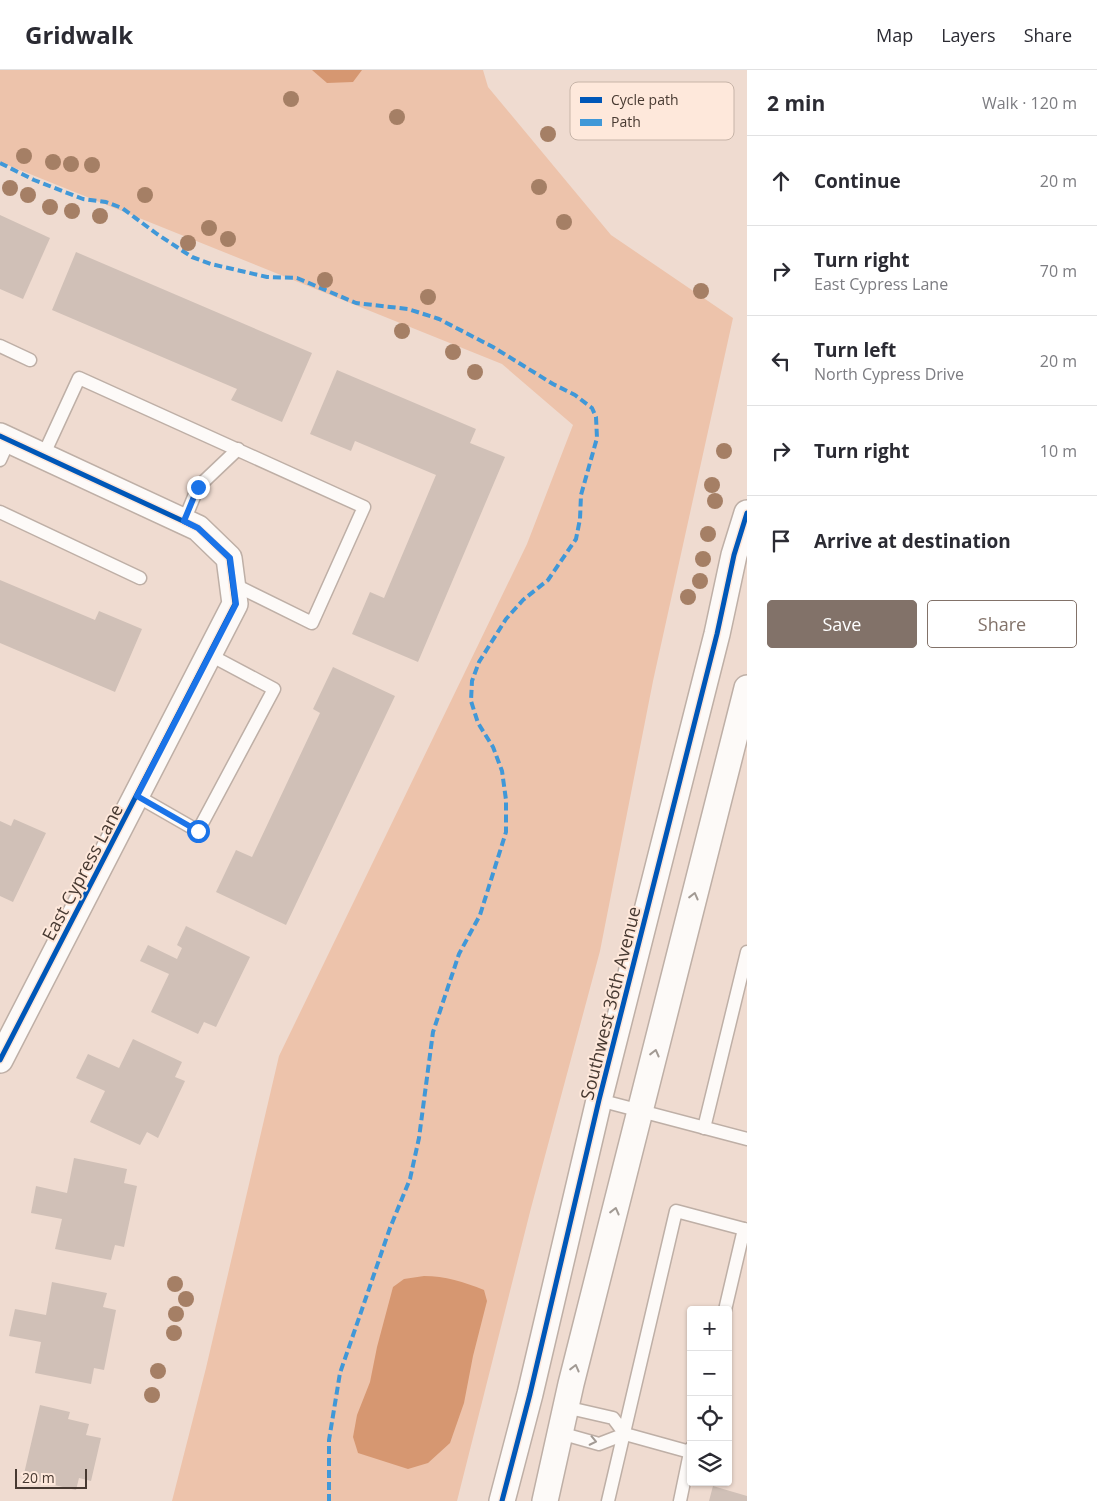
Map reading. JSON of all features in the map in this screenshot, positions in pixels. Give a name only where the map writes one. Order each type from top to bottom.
[{"type":"street","points":[[3,445],[43,456],[184,521]]},
{"type":"street","name":"Southwest 36th Avenue","points":[[502,1501],[530,1394],[599,1100],[718,634],[741,557],[747,513]]},
{"type":"street","name":"East Cypress Lane","points":[[0,1060],[236,604],[230,558],[198,528],[184,521]]},
{"type":"street","points":[[545,1501],[565,1407],[747,688]]},
{"type":"lane","points":[[0,346],[30,360]]},
{"type":"lane","points":[[43,456],[79,378],[364,506],[312,623],[233,584]]},
{"type":"lane","points":[[184,521],[198,487],[238,449]]},
{"type":"lane","points":[[0,512],[140,578]]},
{"type":"lane","points":[[137,796],[198,831],[274,688],[210,655]]},
{"type":"lane","points":[[704,1128],[743,984],[747,952]]},
{"type":"lane","points":[[599,1100],[747,1139]]},
{"type":"lane","points":[[608,1501],[676,1211],[746,1229],[726,1306]]},
{"type":"lane","points":[[565,1407],[613,1418],[625,1434]]},
{"type":"lane","points":[[560,1433],[599,1444],[625,1434],[687,1449]]},
{"type":"lane","points":[[680,1501],[687,1465]]},
{"type":"shaded area","points":[[0,70],[483,70],[488,87],[611,235],[733,318],[653,681],[600,951],[531,1208],[457,1501],[172,1501],[206,1368],[279,1056],[527,544],[573,425],[502,364],[0,162]]},
{"type":"shaded area","points":[[312,70],[362,70],[353,82],[327,83]]},
{"type":"shaded area","points":[[424,1276],[439,1277],[469,1284],[484,1290],[487,1301],[473,1356],[464,1403],[450,1443],[428,1463],[408,1469],[358,1453],[353,1437],[357,1415],[370,1382],[393,1287],[404,1279]]},
{"type":"building","points":[[0,215],[50,238],[23,299],[0,289]]},
{"type":"building","points":[[76,252],[312,353],[282,422],[231,400],[237,389],[52,310]]},
{"type":"building","points":[[337,370],[476,429],[470,443],[505,457],[418,662],[352,634],[370,592],[384,598],[436,475],[355,441],[351,451],[310,434]]},
{"type":"building","points":[[0,580],[95,620],[99,611],[142,629],[115,692],[0,643]]},
{"type":"building","points":[[333,667],[395,696],[286,925],[216,892],[236,850],[252,857],[320,713],[313,709]]},
{"type":"building","points":[[14,819],[46,833],[13,902],[0,896],[0,821],[11,826]]},
{"type":"building","points":[[186,926],[250,957],[216,1027],[204,1022],[198,1034],[151,1012],[169,974],[140,961],[148,945],[177,959],[182,948],[177,945]]},
{"type":"building","points":[[133,1039],[182,1062],[175,1077],[185,1081],[158,1138],[147,1132],[140,1145],[90,1122],[105,1091],[76,1078],[88,1054],[119,1068]]},
{"type":"building","points":[[74,1158],[127,1169],[124,1183],[137,1186],[124,1247],[115,1245],[111,1260],[55,1249],[62,1219],[31,1213],[36,1186],[67,1193]]},
{"type":"building","points":[[52,1282],[107,1293],[103,1307],[116,1310],[104,1370],[94,1368],[91,1384],[35,1373],[41,1342],[9,1336],[15,1309],[46,1315]]},
{"type":"building","points":[[40,1405],[70,1412],[68,1419],[89,1424],[86,1435],[101,1438],[91,1481],[79,1478],[76,1490],[23,1478]]},
{"type":"building","points":[[713,1486],[747,1496],[747,1501],[709,1501]]},
{"type":"marked path","points":[[0,163],[34,180],[83,199],[106,202],[122,208],[192,257],[211,264],[267,277],[297,278],[356,303],[408,309],[439,319],[493,347],[553,384],[575,395],[592,408],[596,417],[597,438],[581,495],[580,519],[576,539],[548,580],[523,600],[506,619],[479,662],[472,681],[471,701],[478,723],[493,747],[502,771],[506,800],[506,832],[480,915],[459,954],[433,1032],[419,1138],[410,1179],[390,1228],[340,1373],[329,1440],[329,1501]]},
{"type":"cycle path","points":[[0,436],[198,528],[229,558],[235,604],[0,1060]]},
{"type":"cycle path","points":[[502,1501],[530,1394],[599,1100],[717,634],[734,555],[747,513]]},
{"type":"route","points":[[198,487],[184,521],[198,528],[230,558],[236,604],[137,796],[198,831]]}]
